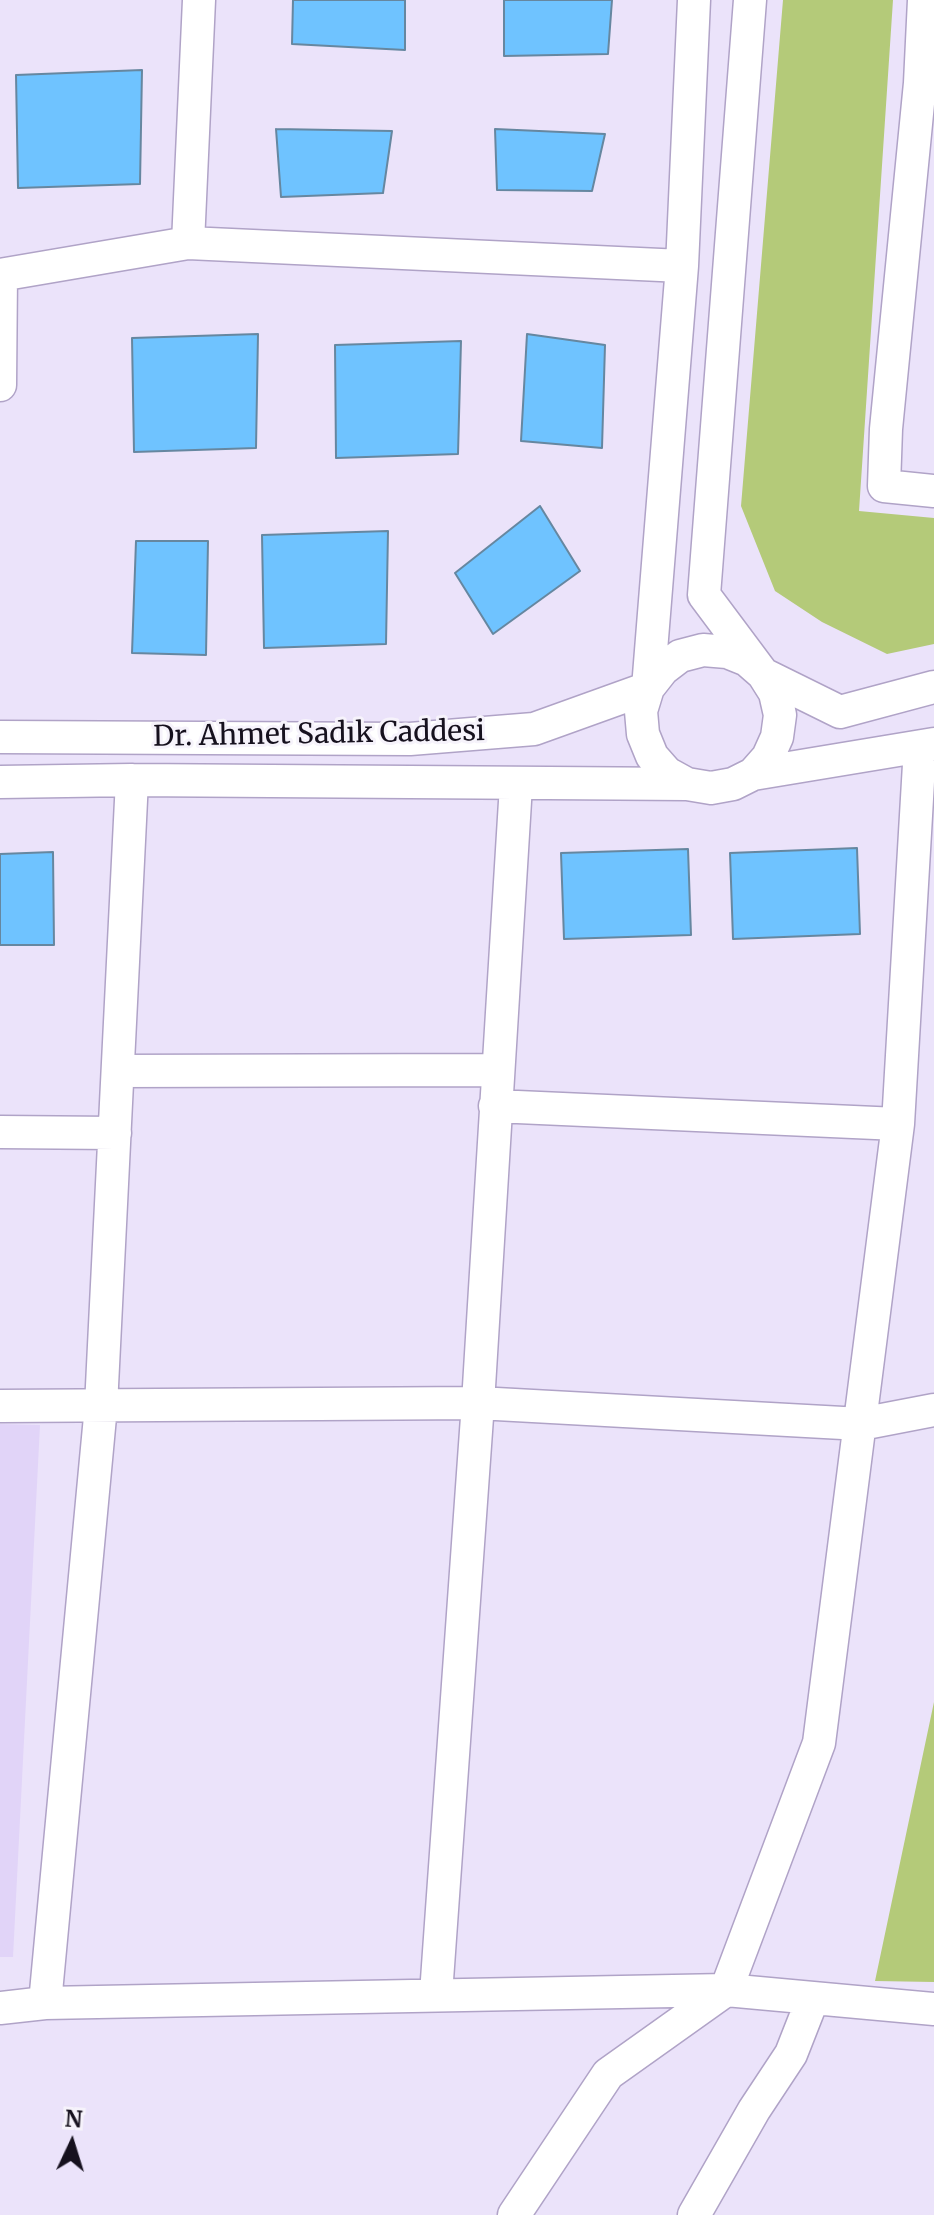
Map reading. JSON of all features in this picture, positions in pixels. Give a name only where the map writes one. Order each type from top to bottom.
[{"type":"street","points":[[188,243],[199,0]]},
{"type":"street","points":[[514,2215],[608,2074],[726,1990],[819,1743],[898,1124],[927,746],[753,774],[733,784],[711,788],[687,784],[667,773],[652,756],[643,734],[641,711],[648,688],[682,266],[694,0]]},
{"type":"street","points":[[750,0],[704,595],[775,693],[780,715],[777,737],[768,757],[753,774]]},
{"type":"street","points":[[924,0],[927,84],[886,429],[884,486],[934,491]]},
{"type":"street","points":[[0,385],[0,275],[188,243],[682,266]]},
{"type":"street","name":"Dr. Ahmet Sadık Caddesi","points":[[0,737],[410,739],[534,729],[648,688],[663,669],[680,656],[703,650],[727,652],[747,660],[763,674],[840,712],[934,687]]},
{"type":"street","points":[[45,2003],[101,1406],[132,780]]},
{"type":"street","name":"Dr. Ahmet Sadık Caddesi","points":[[0,782],[687,784]]},
{"type":"street","points":[[436,1994],[478,1403],[516,785]]},
{"type":"street","points":[[118,1071],[498,1070]]},
{"type":"street","points":[[495,1106],[898,1124]]},
{"type":"street","points":[[0,1132],[115,1133]]},
{"type":"street","points":[[0,1406],[478,1403],[861,1424],[934,1410]]},
{"type":"street","points":[[0,2008],[45,2003],[726,1990],[934,2009]]},
{"type":"street","points":[[694,2215],[754,2110],[791,2054],[813,1998]]},
{"type":"shaded area","points":[[0,1424],[40,1425],[13,1957],[0,1957]]},
{"type":"green space","points":[[783,0],[893,0],[859,511],[934,518],[934,644],[887,654],[822,622],[775,591],[741,506]]},
{"type":"green space","points":[[934,1702],[934,1982],[875,1981]]},
{"type":"building","points":[[293,0],[405,0],[405,50],[292,44]]},
{"type":"building","points":[[504,0],[612,0],[608,54],[504,56]]},
{"type":"building","points":[[142,70],[140,184],[18,188],[16,75]]},
{"type":"building","points":[[276,129],[392,131],[383,193],[281,197]]},
{"type":"building","points":[[495,129],[605,134],[592,191],[497,190]]},
{"type":"building","points":[[258,334],[256,448],[134,452],[132,338]]},
{"type":"building","points":[[527,334],[605,345],[602,448],[521,441]]},
{"type":"building","points":[[461,341],[458,454],[336,458],[335,345]]},
{"type":"building","points":[[540,506],[580,571],[493,634],[455,573]]},
{"type":"building","points":[[388,531],[386,644],[264,648],[262,535]]},
{"type":"building","points":[[136,541],[208,541],[206,655],[132,653]]},
{"type":"building","points":[[857,848],[860,934],[733,939],[730,853]]},
{"type":"building","points":[[688,849],[691,935],[564,939],[561,853]]},
{"type":"building","points":[[53,852],[54,945],[0,945],[0,854]]}]
